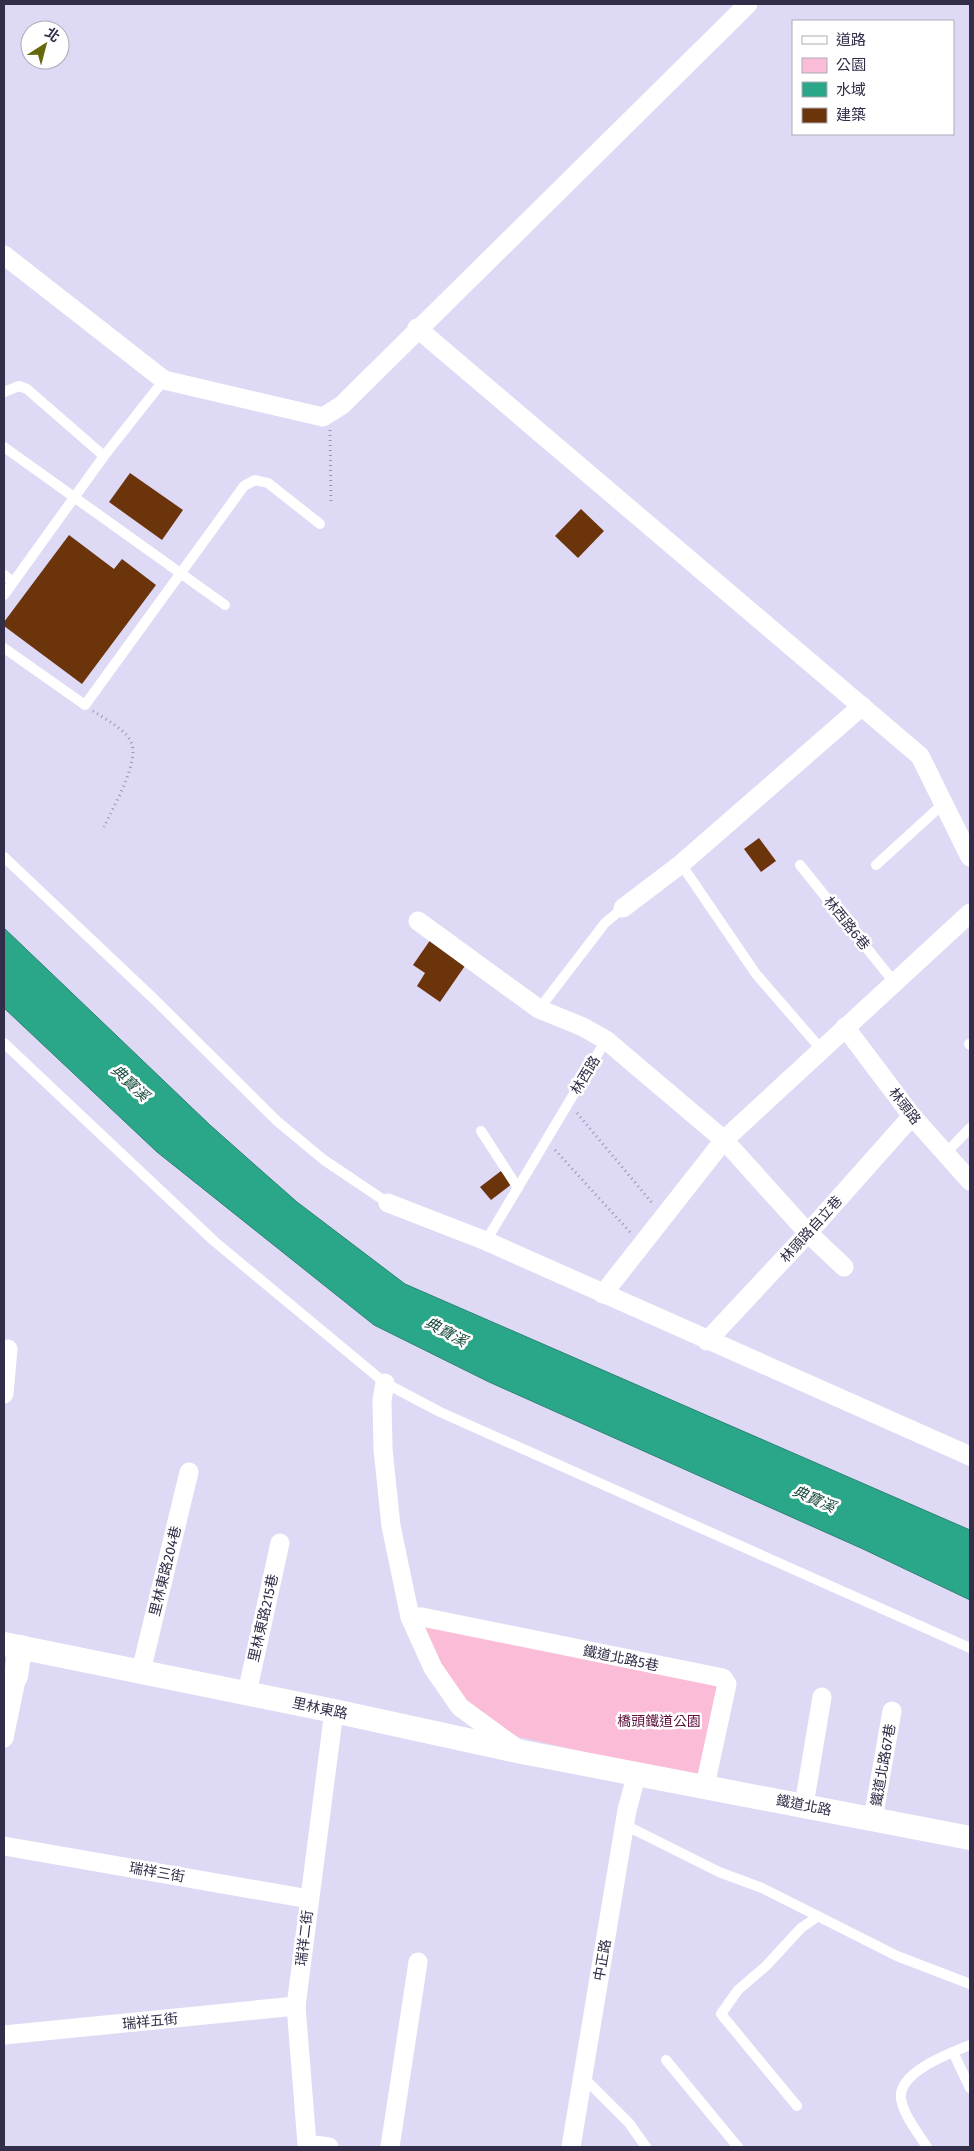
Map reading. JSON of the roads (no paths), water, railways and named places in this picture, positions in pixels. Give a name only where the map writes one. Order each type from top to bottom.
[{"type":"street","points":[[4,255],[164,380],[322,417],[342,405],[417,328],[748,4]]},
{"type":"street","points":[[417,328],[920,756],[942,804],[970,857]]},
{"type":"street","points":[[623,908],[681,864],[862,706]]},
{"type":"street","points":[[603,1294],[724,1140],[845,1026],[970,913]]},
{"type":"street","points":[[418,920],[539,1009],[583,1027],[606,1040]]},
{"type":"street","name":"林頭路","points":[[845,1026],[912,1116],[970,1181]]},
{"type":"street","name":"林西路","points":[[606,1040],[724,1140],[808,1233],[844,1267]]},
{"type":"street","name":"林頭路自立巷","points":[[707,1341],[808,1233],[912,1116]]},
{"type":"street","points":[[388,1203],[486,1242],[970,1456]]},
{"type":"street","points":[[4,1394],[8,1349]]},
{"type":"street","points":[[385,1383],[382,1400],[383,1449],[390,1526],[410,1617],[433,1668],[460,1708],[522,1752]]},
{"type":"street","name":"里林東路204巷","points":[[140,1671],[189,1472]]},
{"type":"street","name":"里林東路215巷","points":[[246,1693],[280,1542]]},
{"type":"street","name":"鐵道北路5巷","points":[[410,1617],[422,1617],[723,1678],[727,1684],[705,1786]]},
{"type":"street","points":[[4,1738],[12,1646]]},
{"type":"street","name":"里林東路","points":[[12,1646],[334,1711],[522,1752],[637,1773]]},
{"type":"street","points":[[804,1806],[822,1697]]},
{"type":"street","name":"瑞祥二街","points":[[329,2147],[307,2144],[296,2006],[334,1711]]},
{"type":"street","name":"鐵道北路67巷","points":[[873,1819],[892,1711]]},
{"type":"street","name":"鐵道北路","points":[[637,1773],[970,1838]]},
{"type":"street","name":"中正路","points":[[571,2147],[624,1825],[637,1773]]},
{"type":"street","name":"瑞祥三街","points":[[4,1846],[309,1899]]},
{"type":"street","points":[[390,2147],[418,1962]]},
{"type":"street","name":"瑞祥五街","points":[[4,2035],[296,2006]]},
{"type":"lane","points":[[4,595],[104,456],[164,380]]},
{"type":"lane","points":[[4,392],[19,386],[27,389],[104,456]]},
{"type":"lane","points":[[4,447],[225,605]]},
{"type":"lane","points":[[4,648],[85,705],[244,486],[255,480],[268,483],[320,524]]},
{"type":"lane","points":[[4,575],[13,582]]},
{"type":"lane","points":[[876,865],[942,804]]},
{"type":"lane","points":[[4,857],[154,999],[277,1121],[324,1160],[388,1203]]},
{"type":"lane","points":[[681,864],[756,974],[821,1049]]},
{"type":"lane","name":"林西路6巷","points":[[800,865],[894,982]]},
{"type":"lane","points":[[539,1009],[605,923],[623,908]]},
{"type":"lane","name":"林西路","points":[[486,1242],[606,1040]]},
{"type":"lane","points":[[4,1043],[214,1241],[385,1383],[440,1412],[970,1648]]},
{"type":"lane","points":[[945,1154],[970,1128]]},
{"type":"lane","points":[[481,1132],[518,1188]]},
{"type":"lane","points":[[624,1825],[718,1872],[762,1888],[897,1956],[970,1984]]},
{"type":"lane","points":[[798,2106],[721,2014],[738,1990],[766,1966],[801,1928],[817,1916]]},
{"type":"lane","points":[[927,2147],[911,2124],[901,2098],[906,2082],[929,2063],[970,2045]]},
{"type":"lane","points":[[953,2052],[970,2088]]},
{"type":"lane","points":[[666,2060],[738,2147]]},
{"type":"lane","points":[[582,2076],[629,2123],[646,2147]]},
{"type":"water","name":"典寶溪","points":[[4,928],[210,1125],[255,1165],[297,1202],[405,1284],[970,1530],[970,1600],[863,1549],[489,1382],[374,1325],[157,1152],[4,1008]]},
{"type":"park label","name":"橋頭鐵道公園","points":[[659,1721]]}]
